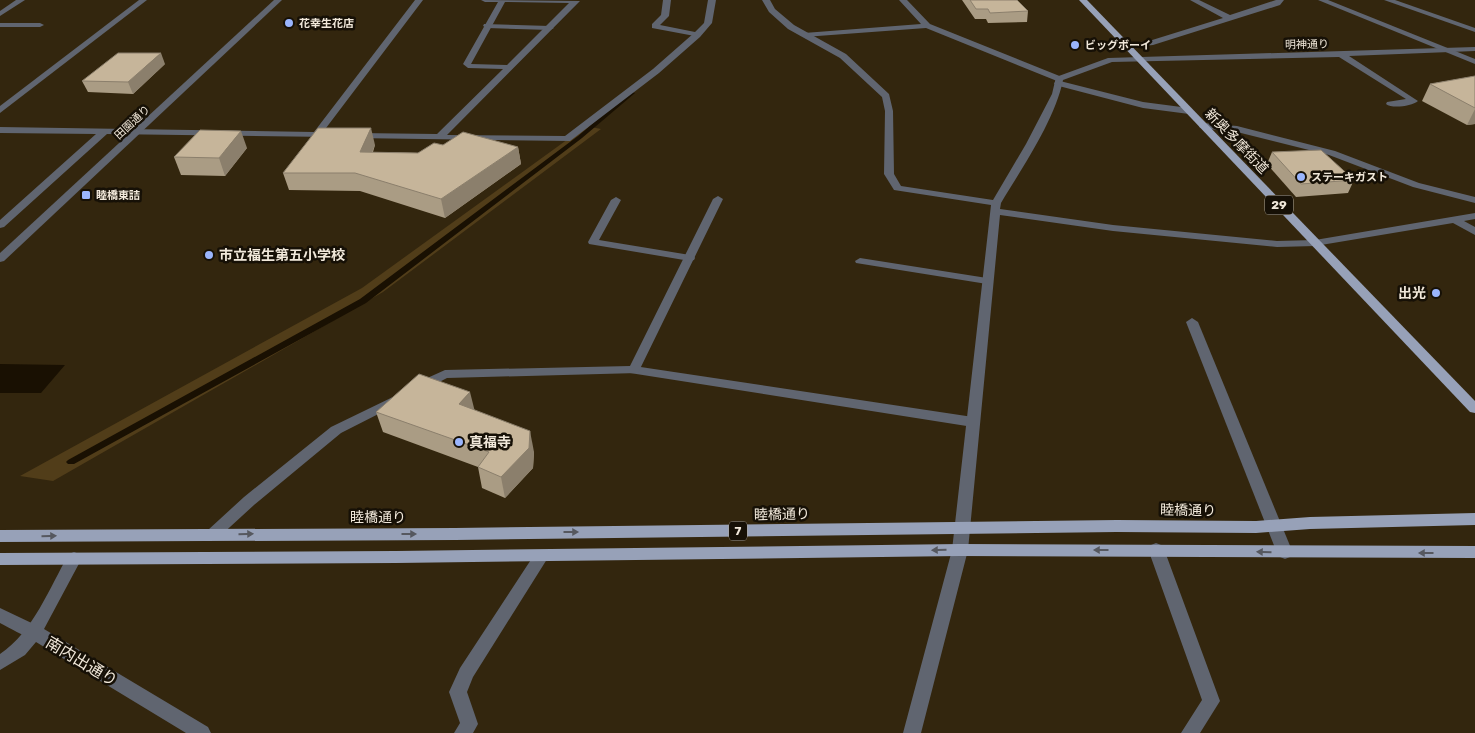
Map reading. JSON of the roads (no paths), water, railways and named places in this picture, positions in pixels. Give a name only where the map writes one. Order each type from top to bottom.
[{"type":"main road","name":"新奥多摩街道","points":[[1083,0],[1475,409]]},
{"type":"main road","name":"睦橋通り","points":[[0,536],[1275,526],[1310,523],[1475,519]]},
{"type":"main road","name":"7","points":[[0,559],[541,556],[1156,549],[1285,553],[1475,552]]},
{"type":"street","points":[[0,14],[21,0]]},
{"type":"street","points":[[0,110],[143,0]]},
{"type":"street","name":"田園通り","points":[[0,259],[278,0]]},
{"type":"street","points":[[316,135],[419,0]]},
{"type":"street","points":[[484,0],[576,1]]},
{"type":"street","points":[[503,0],[466,64],[468,66],[508,68]]},
{"type":"street","points":[[667,0],[665,16],[655,26],[697,35]]},
{"type":"street","points":[[0,130],[567,138],[656,71],[697,35],[708,23],[712,0]]},
{"type":"street","points":[[766,0],[772,10],[804,35],[843,56],[886,96],[889,111],[889,174],[897,188],[996,207],[1142,231],[1277,244],[1315,242],[1475,216]]},
{"type":"street","points":[[902,0],[927,26],[1058,81],[1143,105],[1189,111]]},
{"type":"street","points":[[1194,0],[1228,17]]},
{"type":"street","points":[[1127,46],[1150,43],[1277,3],[1280,0]]},
{"type":"street","points":[[1322,0],[1475,62]]},
{"type":"street","points":[[1388,0],[1475,30]]},
{"type":"street","points":[[440,137],[576,1]]},
{"type":"street","points":[[0,25],[40,25]]},
{"type":"street","points":[[488,26],[550,28]]},
{"type":"street","points":[[804,35],[927,26]]},
{"type":"street","name":"明神通り","points":[[1058,81],[1109,60],[1475,49]]},
{"type":"street","points":[[1340,54],[1414,101],[1390,104]]},
{"type":"street","points":[[912,733],[960,550],[996,207],[1056,94],[1058,81]]},
{"type":"street","points":[[1203,126],[1237,129],[1324,150],[1416,185],[1475,200]]},
{"type":"street","points":[[0,225],[104,132]]},
{"type":"street","points":[[634,370],[718,199]]},
{"type":"street","points":[[616,200],[593,242],[690,258]]},
{"type":"street","points":[[1454,219],[1475,232]]},
{"type":"street","points":[[860,261],[987,281]]},
{"type":"street","points":[[1192,322],[1285,553]]},
{"type":"street","points":[[213,534],[336,430],[445,374],[634,370],[973,422]]},
{"type":"street","points":[[1156,549],[1211,701],[1190,733]]},
{"type":"street","points":[[464,733],[469,724],[458,692],[466,672],[541,556]]},
{"type":"street","name":"南内出通り","points":[[74,558],[34,632],[202,733]]},
{"type":"street","points":[[0,615],[34,632],[19,650],[0,663]]},
{"type":"waterway","points":[[71,462],[363,301],[580,137],[632,93]]},
{"type":"place","name":"花幸生花店","points":[[289,23]]},
{"type":"place","name":"ビッグボーイ","points":[[1075,45]]},
{"type":"place","name":"ステーキガスト","points":[[1301,177]]},
{"type":"place","name":"睦橋東詰","points":[[86,195]]},
{"type":"place","name":"市立福生第五小学校","points":[[209,255]]},
{"type":"place","name":"出光","points":[[1436,293]]},
{"type":"place","name":"真福寺","points":[[459,442]]}]
